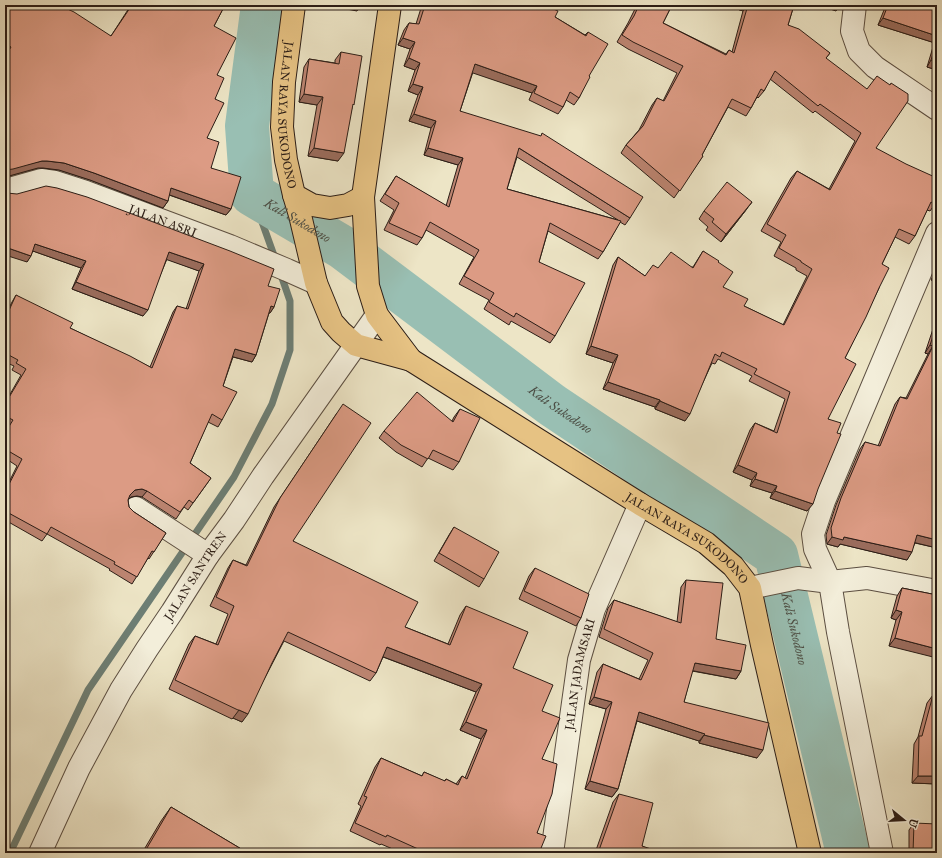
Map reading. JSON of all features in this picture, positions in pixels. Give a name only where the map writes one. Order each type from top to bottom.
[{"type":"main road","name":"JALAN RAYA SUKODONO","points":[[294,5],[284,82],[282,127],[286,160],[314,275],[332,322],[356,345],[411,360],[640,504],[706,543],[757,587],[763,653],[810,853]]},
{"type":"main road","name":"JALAN RAYA SUKODONO","points":[[390,5],[364,204],[368,286],[377,315],[411,360]]},
{"type":"main road","points":[[297,205],[312,205],[330,208],[364,204]]},
{"type":"street","points":[[855,5],[852,32],[859,51],[875,67],[937,109]]},
{"type":"street","name":"JALAN ASRI","points":[[5,188],[41,180],[55,182],[86,192],[230,246],[280,267],[314,275]]},
{"type":"street","points":[[882,853],[838,632],[830,582],[815,549],[813,534],[824,501],[937,233]]},
{"type":"street","name":"JALAN SANTREN","points":[[40,853],[79,768],[121,690],[147,648],[172,612],[196,547],[234,520],[377,315]]},
{"type":"street","name":"JALAN JADAMSARI","points":[[552,853],[580,660],[594,609],[640,504]]},
{"type":"street","points":[[136,508],[196,547]]},
{"type":"street","points":[[757,587],[798,578],[830,582],[867,578],[937,592]]},
{"type":"building","points":[[5,5],[59,5],[74,12],[111,36],[132,5],[225,5],[214,26],[236,38],[217,75],[224,78],[215,99],[224,103],[207,138],[219,142],[211,168],[241,177],[231,209],[171,188],[168,201],[64,163],[42,161],[5,170],[5,147],[8,141],[5,140],[5,57],[11,47],[5,43]]},
{"type":"building","points":[[425,5],[547,5],[558,11],[555,17],[586,36],[588,32],[608,44],[589,76],[590,77],[579,98],[570,92],[563,107],[534,93],[537,86],[475,64],[460,111],[541,136],[542,133],[643,197],[630,218],[519,148],[507,189],[621,221],[603,252],[550,223],[539,262],[585,283],[555,336],[516,313],[514,317],[489,302],[494,293],[464,276],[479,250],[430,222],[422,238],[389,223],[399,203],[385,194],[396,176],[449,207],[463,158],[428,148],[436,121],[414,114],[423,87],[413,84],[420,63],[409,58],[415,42],[403,38],[409,23],[419,24]]},
{"type":"building","points":[[639,5],[672,5],[663,23],[726,55],[729,50],[734,53],[748,5],[794,5],[788,25],[799,29],[830,53],[826,58],[867,89],[877,76],[890,85],[891,83],[908,94],[908,101],[876,148],[937,178],[937,199],[935,204],[931,202],[915,236],[899,229],[882,264],[889,268],[845,358],[856,364],[828,419],[841,423],[837,433],[841,434],[813,504],[775,491],[777,486],[755,479],[757,473],[738,465],[755,423],[777,433],[790,392],[754,374],[757,369],[722,352],[720,357],[715,354],[690,414],[660,400],[608,382],[618,355],[591,346],[618,257],[645,276],[653,265],[658,268],[671,252],[693,268],[703,251],[733,272],[723,287],[748,299],[744,306],[784,325],[812,269],[779,248],[786,235],[767,224],[797,171],[830,190],[861,133],[820,104],[818,106],[775,71],[764,91],[761,89],[751,108],[732,99],[702,155],[703,156],[680,191],[626,145],[643,126],[657,98],[664,101],[683,66],[633,42],[622,35]]},
{"type":"building","points":[[888,5],[937,5],[937,36],[883,18]]},
{"type":"building","points":[[937,42],[937,62],[931,60]]},
{"type":"building","points":[[341,52],[362,56],[344,153],[314,148],[323,97],[304,94],[309,59],[339,64]]},
{"type":"building","points":[[727,182],[752,202],[726,234],[712,222],[714,219],[704,211]]},
{"type":"building","points":[[46,186],[87,197],[274,269],[268,286],[280,289],[274,307],[271,306],[256,355],[235,349],[223,386],[237,392],[222,420],[212,414],[190,463],[211,478],[193,503],[189,500],[180,512],[142,489],[135,490],[130,495],[128,500],[129,507],[134,512],[166,533],[154,552],[152,551],[137,577],[114,564],[115,562],[51,527],[47,534],[5,511],[5,492],[22,459],[5,449],[5,433],[13,420],[5,416],[5,404],[26,369],[16,363],[18,360],[5,353],[5,316],[6,317],[16,295],[73,323],[70,328],[152,368],[177,306],[188,309],[204,264],[169,252],[148,310],[76,282],[86,261],[35,244],[31,256],[5,247],[5,193],[17,194]]},
{"type":"building","points":[[937,325],[937,540],[917,535],[912,552],[844,537],[843,540],[832,537],[831,528],[841,498],[865,442],[880,446],[900,397],[907,399],[933,346],[930,345]]},
{"type":"building","points":[[417,392],[453,422],[460,409],[480,418],[459,462],[433,450],[428,459],[401,445],[384,431]]},
{"type":"building","points":[[343,404],[371,423],[293,541],[418,602],[405,627],[450,645],[466,606],[528,632],[513,668],[553,685],[542,711],[560,718],[542,759],[557,764],[552,794],[537,833],[546,836],[539,853],[427,853],[387,835],[386,837],[355,823],[367,797],[364,796],[381,758],[422,776],[424,772],[445,781],[446,779],[458,785],[462,776],[467,779],[487,730],[466,722],[482,684],[387,647],[376,673],[288,632],[248,714],[175,680],[195,636],[218,645],[234,606],[216,597],[233,560],[247,566],[280,498]]},
{"type":"building","points":[[454,527],[499,552],[484,579],[439,553]]},
{"type":"building","points":[[535,568],[589,594],[581,618],[524,591]]},
{"type":"building","points":[[686,580],[723,583],[716,639],[746,645],[741,671],[695,663],[684,702],[769,723],[763,750],[704,735],[705,734],[639,712],[618,789],[590,781],[612,702],[594,697],[603,664],[641,680],[653,653],[604,629],[614,600],[681,623]]},
{"type":"building","points":[[902,588],[937,595],[937,649],[895,638],[902,612],[896,610]]},
{"type":"building","points":[[933,695],[937,696],[937,776],[918,776],[919,736],[922,736]]},
{"type":"building","points":[[619,794],[653,803],[642,846],[657,851],[657,853],[598,853]]},
{"type":"building","points":[[171,807],[248,853],[144,853]]},
{"type":"building","points":[[914,823],[937,824],[937,853],[913,853]]},
{"type":"waterway","name":"Kali Sukodono","points":[[263,5],[247,126],[252,194],[342,247],[552,405],[776,555],[848,853]]},
{"type":"waterway","points":[[252,194],[276,261]]},
{"type":"waterway","points":[[10,853],[88,690],[234,477],[272,404],[290,350],[290,301],[280,272]]}]
